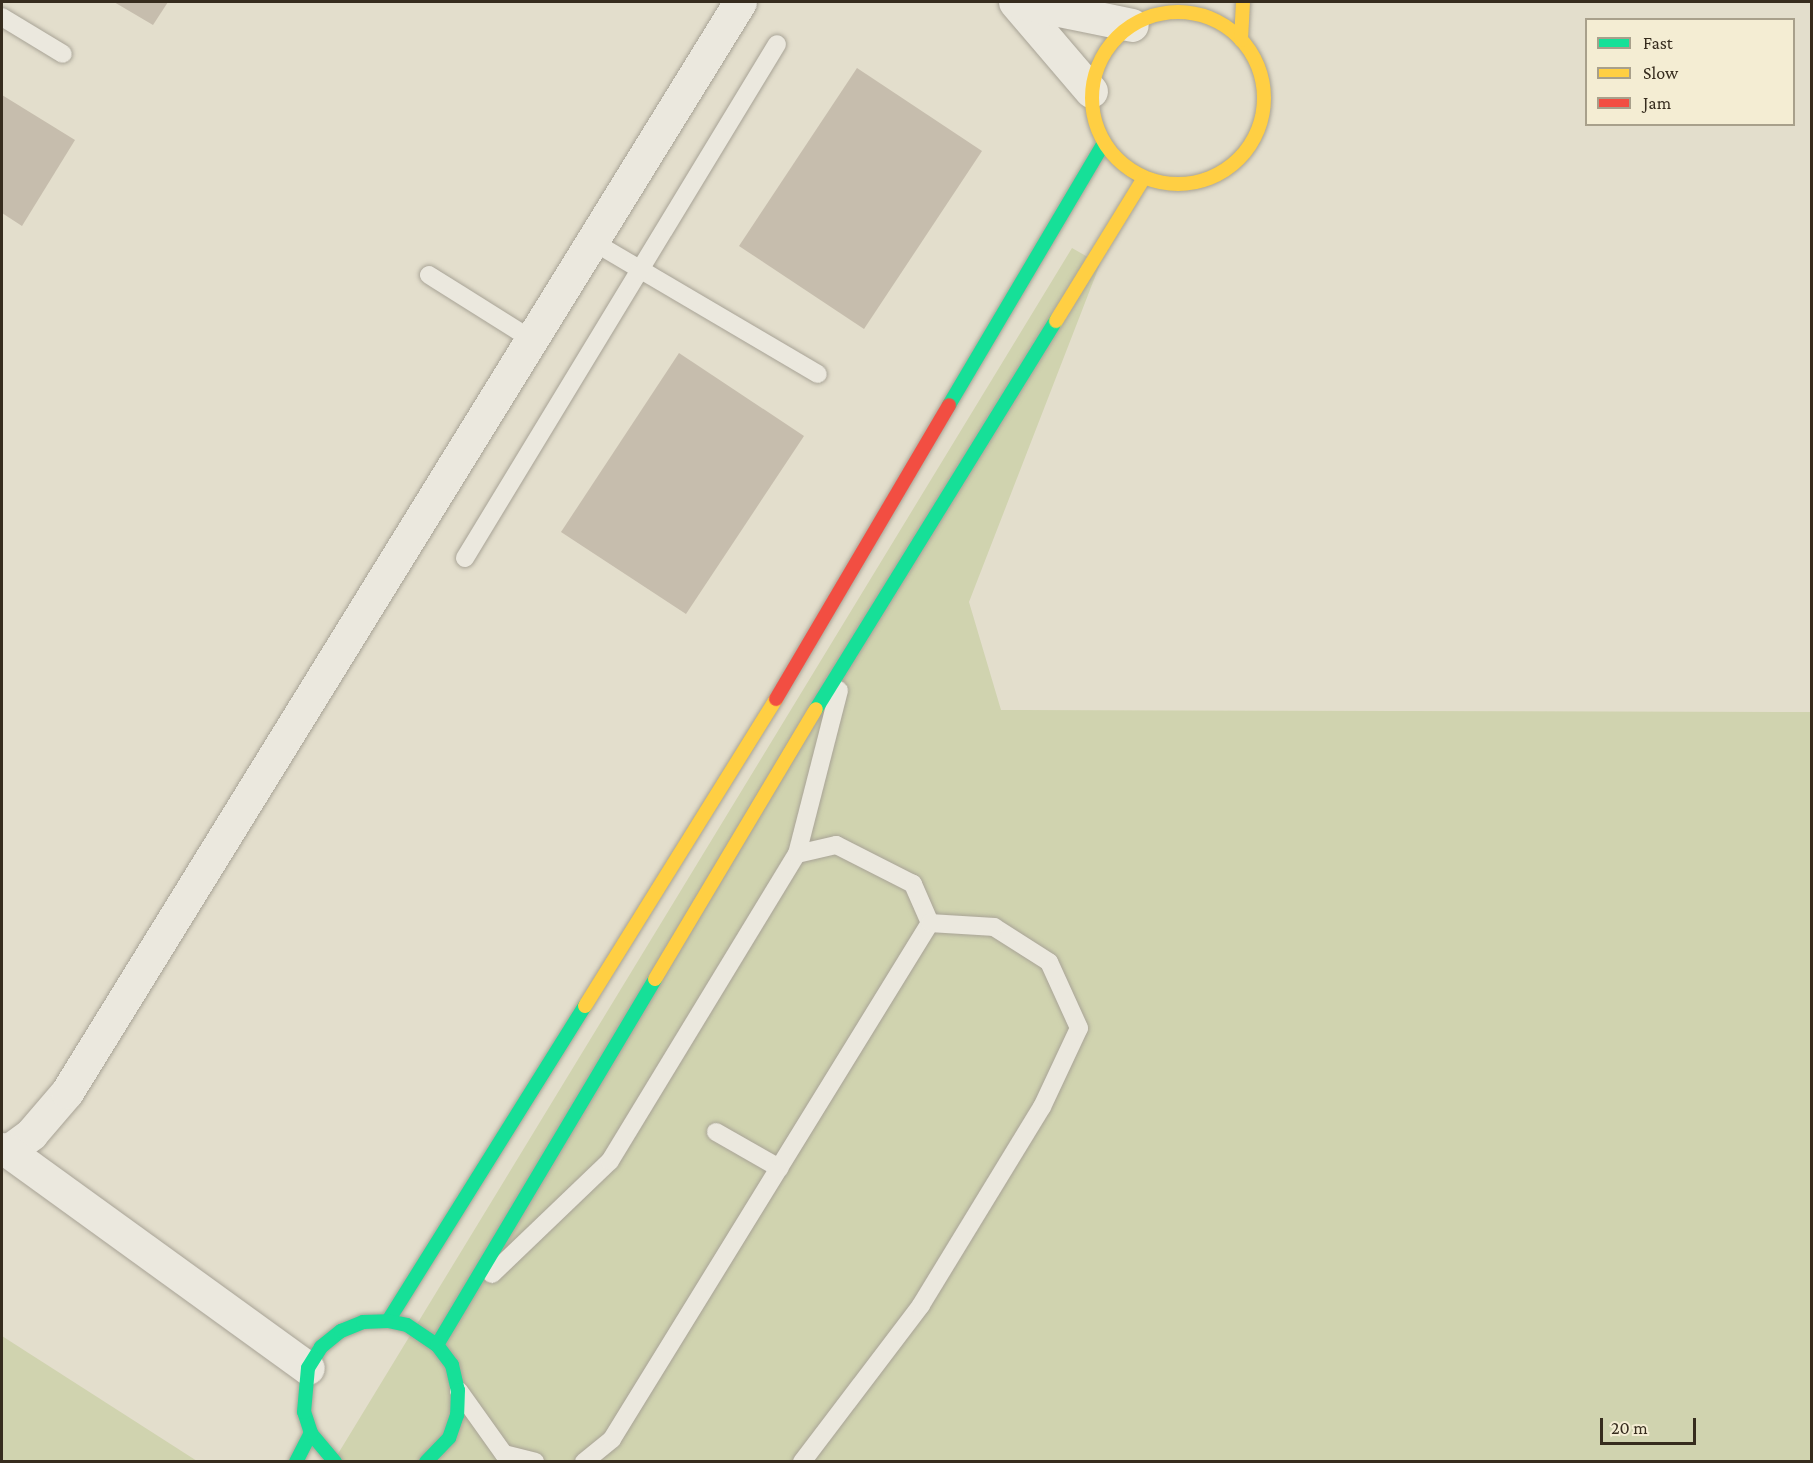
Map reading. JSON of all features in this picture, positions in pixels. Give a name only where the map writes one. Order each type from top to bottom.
[{"type":"street","points":[[308,1368],[5,1150],[32,1134],[67,1092],[740,2]]},
{"type":"street","points":[[1017,2],[1146,19],[1189,13],[1218,22],[1241,40],[1258,65],[1264,94],[1261,124],[1247,150],[1225,170],[1198,182],[1171,184],[1144,178],[1122,164],[1104,143],[1094,118],[1091,91],[1098,65],[1111,42],[1146,19],[1169,2]]},
{"type":"street","points":[[1017,2],[1091,91]]},
{"type":"street","points":[[1241,40],[1243,2]]},
{"type":"street","points":[[388,1321],[769,711],[1104,143]]},
{"type":"street","points":[[437,1345],[847,657],[1144,178]]},
{"type":"street","points":[[335,1461],[310,1433],[303,1412],[308,1368],[321,1347],[341,1331],[363,1322],[388,1321],[407,1325],[437,1345],[452,1365],[458,1390],[457,1415],[448,1438],[435,1460]]},
{"type":"street","points":[[296,1461],[310,1433]]},
{"type":"lane","points":[[2,17],[63,54]]},
{"type":"lane","points":[[465,558],[777,44]]},
{"type":"lane","points":[[592,241],[818,374]]},
{"type":"lane","points":[[429,275],[531,339]]},
{"type":"lane","points":[[464,1300],[610,1161],[797,854],[847,657]]},
{"type":"lane","points":[[797,854],[836,845],[913,884],[930,923]]},
{"type":"lane","points":[[584,1461],[612,1439],[930,923]]},
{"type":"lane","points":[[802,1461],[921,1305],[1042,1107],[1079,1029],[1049,962],[994,927],[930,923]]},
{"type":"lane","points":[[716,1132],[779,1168]]},
{"type":"lane","points":[[458,1390],[504,1454],[535,1461]]},
{"type":"green space","points":[[1072,248],[1100,264],[969,602],[1001,710],[1811,712],[1811,1461],[333,1462]]},
{"type":"green space","points":[[2,1336],[197,1461],[2,1461]]},
{"type":"building","points":[[114,2],[168,2],[153,25]]},
{"type":"building","points":[[857,68],[982,151],[864,329],[739,246]]},
{"type":"building","points":[[2,95],[75,140],[22,226],[2,213]]},
{"type":"building","points":[[679,353],[804,436],[686,614],[561,532]]},
{"type":"traffic: fast","points":[[949,405],[1104,143]]},
{"type":"traffic: fast","points":[[816,709],[1056,321]]},
{"type":"traffic: fast","points":[[437,1345],[655,979]]},
{"type":"traffic: fast","points":[[388,1321],[585,1006]]},
{"type":"traffic: fast","points":[[335,1462],[311,1433],[304,1412],[308,1368],[321,1347],[341,1331],[363,1322],[388,1321],[407,1325],[437,1345],[452,1365],[458,1390],[457,1415],[449,1438],[426,1462]]},
{"type":"traffic: fast","points":[[296,1462],[311,1433]]},
{"type":"traffic: slow","points":[[1241,40],[1243,2]]},
{"type":"traffic: slow","points":[[1178,12],[1211,19],[1239,37],[1257,65],[1264,98],[1257,131],[1239,159],[1211,177],[1178,184],[1145,177],[1117,159],[1099,131],[1092,98],[1099,65],[1117,37],[1145,19],[1178,12]]},
{"type":"traffic: slow","points":[[1056,321],[1144,178]]},
{"type":"traffic: slow","points":[[585,1006],[776,699]]},
{"type":"traffic: slow","points":[[655,979],[816,709]]},
{"type":"traffic: jam","points":[[776,699],[949,405]]}]
